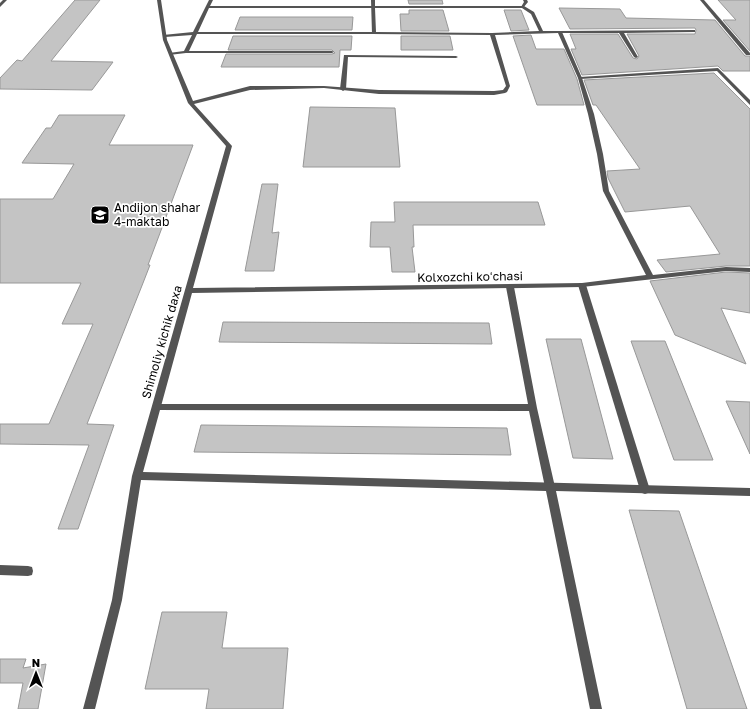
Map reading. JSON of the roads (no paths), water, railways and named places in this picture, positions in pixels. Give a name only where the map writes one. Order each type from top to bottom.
[{"type":"street","points":[[0,6],[5,0]]},
{"type":"street","name":"Shimoliy kichik daxa","points":[[89,709],[117,600],[137,476],[229,146],[191,103],[165,36],[159,0]]},
{"type":"street","points":[[186,52],[211,0]]},
{"type":"street","points":[[373,0],[374,33]]},
{"type":"street","points":[[523,7],[526,2],[525,0]]},
{"type":"street","points":[[702,0],[748,54],[750,54]]},
{"type":"street","points":[[207,7],[523,7],[533,13],[541,32]]},
{"type":"street","points":[[165,36],[195,33],[492,34],[541,32],[694,31]]},
{"type":"street","points":[[560,32],[580,78],[599,148],[606,191],[650,276]]},
{"type":"street","points":[[621,32],[636,57]]},
{"type":"street","points":[[191,103],[250,88],[343,89],[379,92],[494,93],[505,91],[508,86],[492,34]]},
{"type":"street","points":[[171,54],[186,52],[332,52]]},
{"type":"street","points":[[343,89],[346,56],[456,57]]},
{"type":"street","points":[[580,78],[718,70],[750,103]]},
{"type":"street","name":"Kolxozchi koʻchasi","points":[[189,291],[582,285],[650,276],[726,269],[750,270]]},
{"type":"street","points":[[582,285],[645,490]]},
{"type":"street","points":[[510,287],[533,408],[596,709]]},
{"type":"street","points":[[156,407],[533,408]]},
{"type":"street","points":[[137,476],[750,492]]},
{"type":"street","points":[[0,570],[28,570]]},
{"type":"place","name":"Andijon shahar 4-maktab","points":[[100,215]]}]
